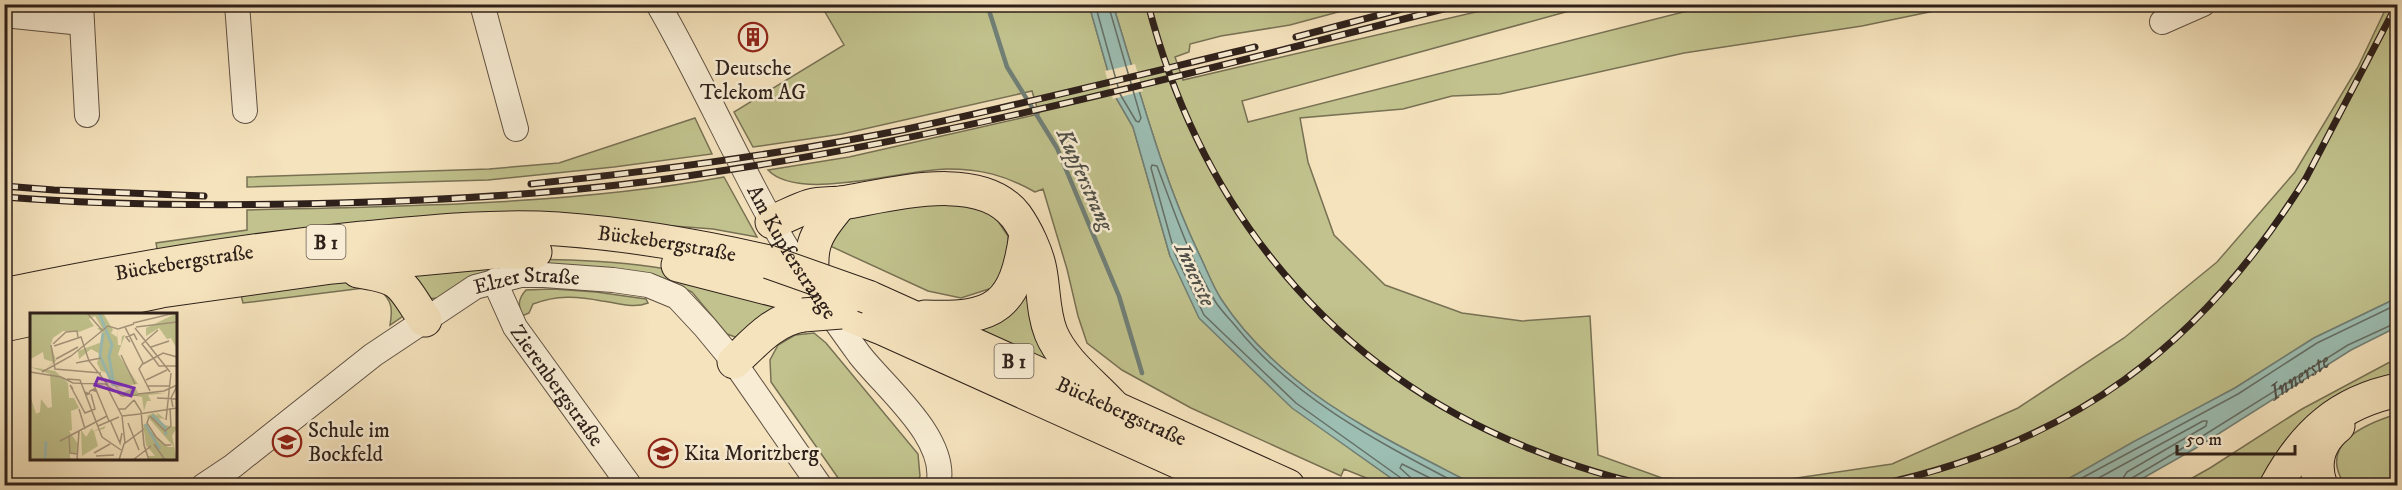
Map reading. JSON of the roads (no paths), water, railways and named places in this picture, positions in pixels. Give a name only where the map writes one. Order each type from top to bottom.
[{"type":"highway","points":[[772,222],[811,206],[892,193],[963,189],[986,194],[1004,204],[1016,216],[1026,234],[1040,268],[1047,317],[1056,342],[1074,366],[1113,406]]},
{"type":"highway","points":[[734,362],[773,326],[783,320],[801,300],[810,255],[820,227],[841,203]]},
{"type":"highway","name":"Bückebergstraße","points":[[4,295],[158,266],[244,253],[390,236],[487,229],[557,229],[651,238],[769,262],[854,304],[884,329],[1232,486]]},
{"type":"highway","points":[[915,317],[963,317],[980,314],[998,305],[1011,291],[1017,280],[1026,234]]},
{"type":"highway","name":"Bückebergstraße","points":[[60,313],[161,291],[332,267],[493,252],[564,252],[646,259],[704,270],[801,300],[854,304],[915,317],[1288,486]]},
{"type":"highway","points":[[332,267],[384,274],[394,279],[402,285],[425,320]]},
{"type":"highway","points":[[4,325],[30,319]]},
{"type":"highway","points":[[2276,486],[2298,450],[2329,419],[2361,402],[2397,390]]},
{"type":"highway","points":[[2321,486],[2318,455],[2329,434],[2358,413],[2397,399]]},
{"type":"street","points":[[237,4],[245,111]]},
{"type":"street","points":[[482,4],[516,129]]},
{"type":"street","name":"Am Kupferstrange","points":[[658,4],[772,222],[801,300],[866,363],[929,438],[938,461],[940,472],[938,486]]},
{"type":"street","points":[[2162,22],[2203,4]]},
{"type":"street","points":[[4,15],[82,14],[87,115]]},
{"type":"street","name":"Elzer Straße","points":[[203,486],[233,466],[373,355],[425,320],[475,287],[521,275],[563,275],[648,285],[677,297],[734,362],[820,486]]},
{"type":"street","name":"Zierenbergstraße","points":[[496,280],[515,327],[630,486]]},
{"type":"water","name":"Innerste","points":[[1089,5],[1113,5],[1152,131],[1185,224],[1215,288],[1237,321],[1275,361],[1315,395],[1382,436],[1475,485],[1401,485],[1292,408],[1199,318],[1170,256],[1133,127],[1115,96]]},
{"type":"water","name":"Innerste","points":[[2397,298],[2397,327],[2351,350],[2196,448],[2131,485],[2051,485],[2070,478],[2235,388],[2314,338]]},
{"type":"waterway","name":"Kupferstrang","points":[[987,4],[1007,67],[1057,148],[1119,296],[1142,373]]},
{"type":"railway","points":[[1148,4],[1172,79],[1202,149],[1240,215],[1285,274],[1336,328],[1395,376],[1460,416],[1531,449],[1561,460],[1606,475],[1653,486]]},
{"type":"railway","points":[[1296,37],[1421,4]]},
{"type":"railway","points":[[4,197],[88,202],[255,205],[513,195],[644,182],[785,161],[980,122],[1174,77],[1463,4]]},
{"type":"railway","points":[[1873,486],[1944,468],[2009,444],[2069,415],[2124,380],[2175,339],[2222,292],[2265,238],[2306,178],[2397,4]]},
{"type":"railway","points":[[531,184],[720,161],[860,138],[994,110],[1255,47]]},
{"type":"railway","points":[[4,186],[204,196]]},
{"type":"place","name":"Deutsche Telekom AG","points":[[753,37]]},
{"type":"place","name":"Schule im Bockfeld","points":[[287,442]]},
{"type":"place","name":"Kita Moritzberg","points":[[663,453]]}]
